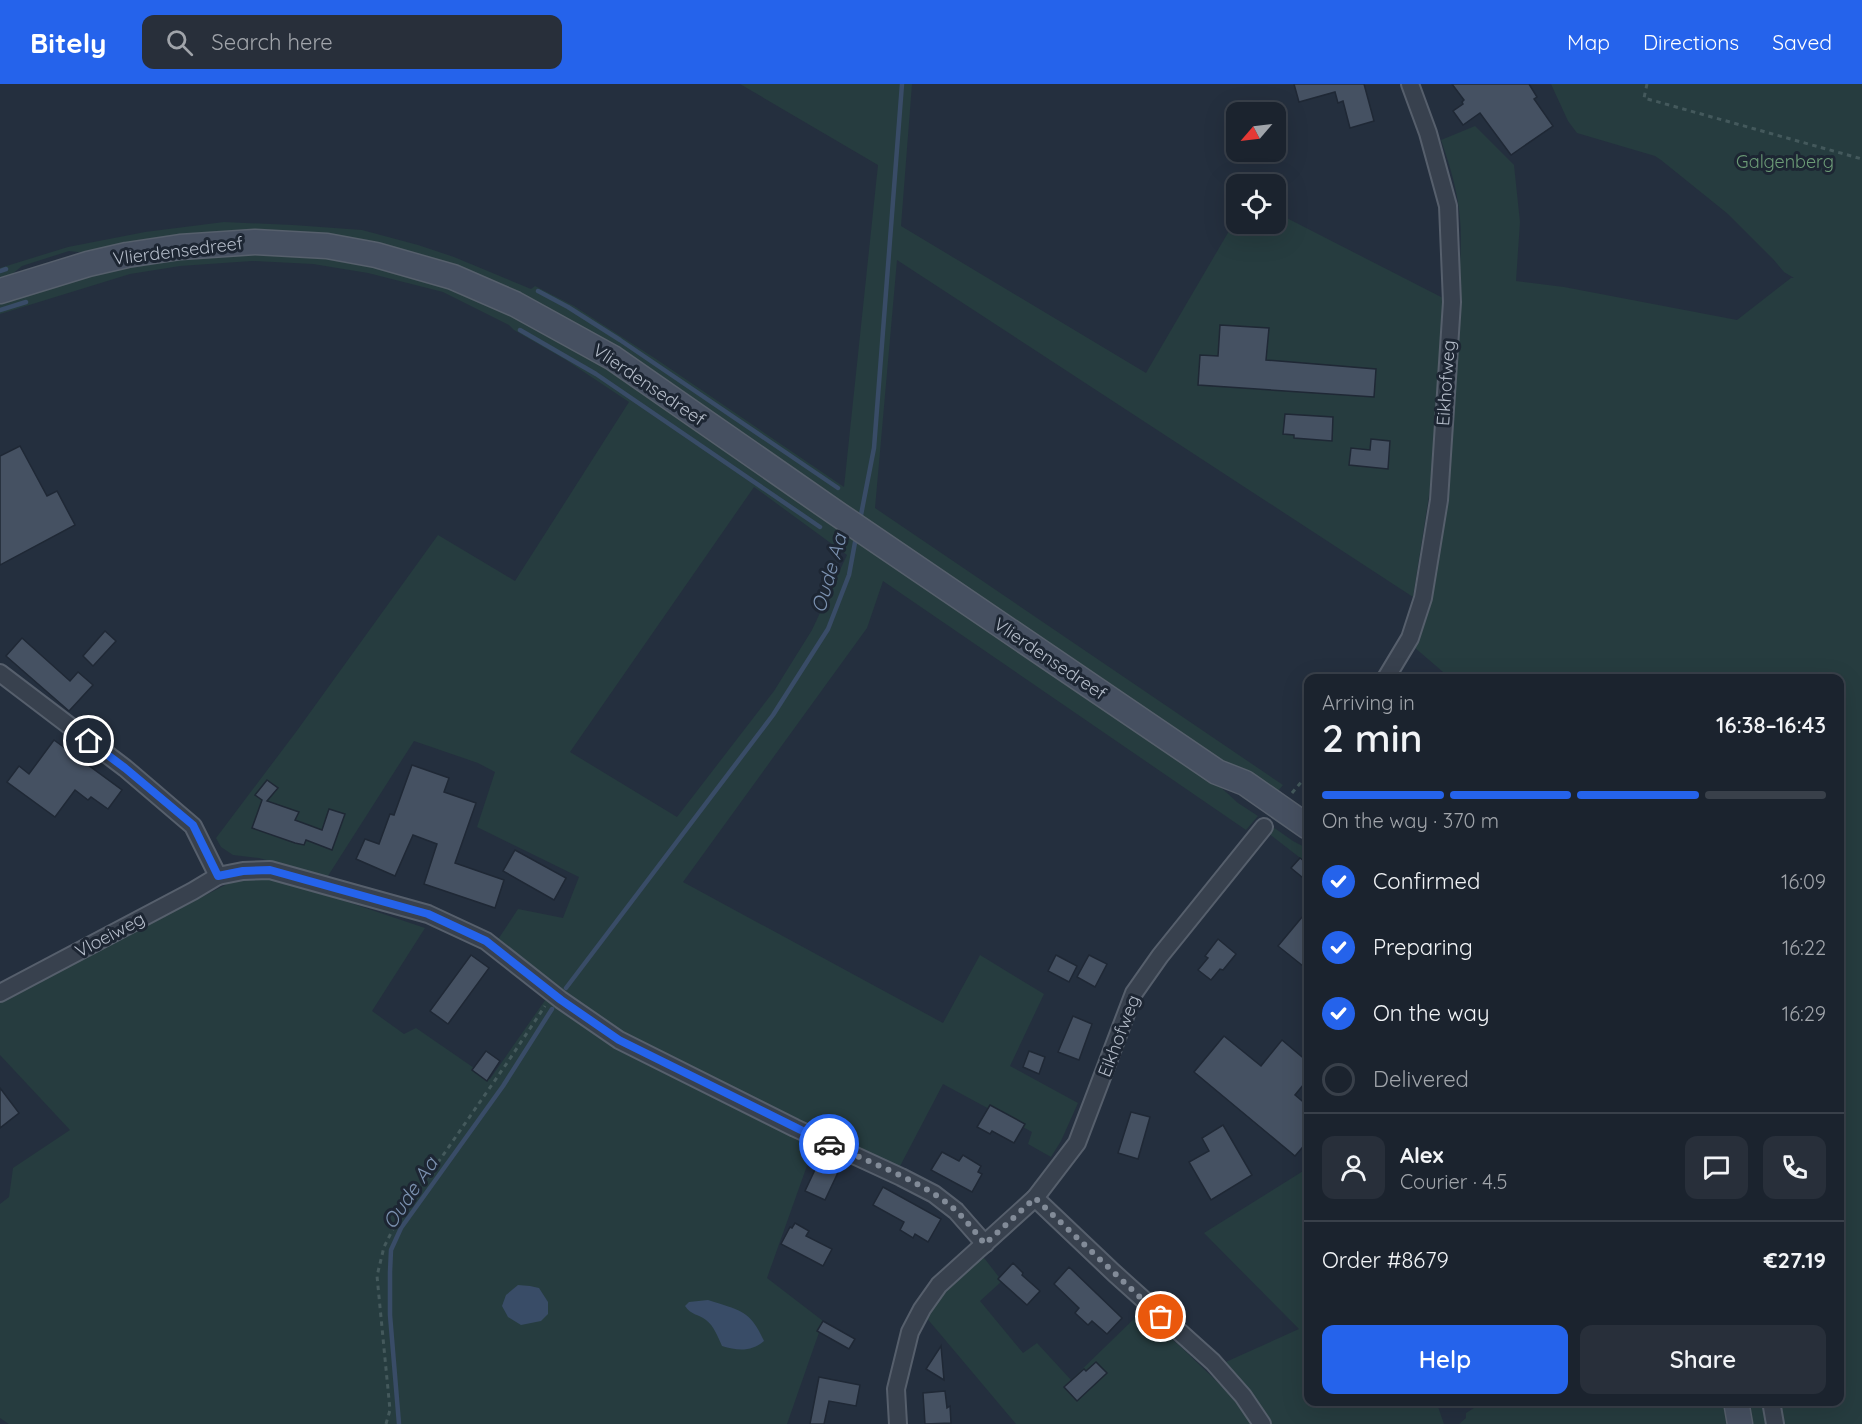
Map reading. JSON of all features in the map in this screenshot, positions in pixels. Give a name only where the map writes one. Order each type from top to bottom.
[{"type":"main road","name":"Vlierdensedreef","points":[[0,291],[88,264],[127,255],[180,247],[255,242],[327,246],[376,255],[453,277],[515,304],[613,358],[1216,772],[1237,795],[1298,839],[1304,841]]},
{"type":"main road","name":"Vlierdensedreef","points":[[1216,772],[1245,783],[1304,824]]},
{"type":"main road","points":[[1737,1406],[1740,1424]]},
{"type":"street","name":"Eikhofweg","points":[[1388,674],[1410,638],[1423,597],[1439,500],[1452,302],[1448,206],[1428,133],[1410,84]]},
{"type":"street","points":[[0,673],[125,768],[193,825],[218,876],[243,871],[270,870],[428,914],[486,941],[619,1040],[934,1194],[956,1211],[985,1244]]},
{"type":"street","name":"Eikhofweg","points":[[898,1424],[896,1389],[910,1332],[922,1310],[939,1285],[1035,1198],[1077,1143],[1134,993],[1160,956],[1264,827]]},
{"type":"street","name":"Vloeiweg","points":[[0,993],[218,876]]},
{"type":"street","points":[[1035,1198],[1114,1274],[1213,1362],[1243,1396],[1262,1424]]},
{"type":"street","points":[[1772,1406],[1775,1424]]},
{"type":"path","points":[[1647,84],[1644,98],[1862,159]]},
{"type":"path","points":[[386,1424],[390,1410],[377,1276],[384,1247],[396,1223],[507,1064],[553,993]]},
{"type":"green space","points":[[740,84],[912,84],[901,226],[1146,373],[1227,234],[1286,234],[1286,218],[1443,298],[1432,477],[1413,597],[897,260],[875,508],[1283,785],[1274,796],[613,350],[401,251],[93,254],[69,251],[22,266],[0,282],[0,268],[68,247],[145,232],[224,222],[362,230],[454,257],[531,289],[535,286],[574,306],[844,487],[878,165]]},
{"type":"green space","name":"Galgenberg","points":[[1551,84],[1862,84],[1862,1424],[1781,1424],[1778,1406],[1844,1406],[1844,674],[1445,674],[1414,647],[1425,615],[1440,550],[1457,333],[1461,251],[1460,219],[1453,179],[1441,140],[1475,126],[1514,165],[1520,222],[1516,281],[1564,287],[1737,320],[1794,278],[1784,272],[1728,214],[1661,160],[1655,156],[1577,133],[1568,121]]},
{"type":"green space","points":[[282,249],[431,277],[569,342],[673,410],[847,535],[1021,649],[1216,783],[1238,803],[1258,816],[1246,830],[883,581],[867,628],[683,882],[943,1023],[980,955],[1044,994],[1010,1066],[1078,1103],[1051,1157],[1028,1144],[1032,1132],[943,1084],[898,1170],[682,1066],[622,1032],[495,944],[518,909],[563,918],[579,877],[477,827],[495,772],[478,763],[414,741],[326,879],[259,858],[233,855],[221,847],[216,838],[296,732],[438,535],[515,581],[629,402],[509,325],[443,292],[368,273],[313,264],[252,261],[180,266],[130,274],[0,314],[0,299],[133,262]],"holes":[[[754,487],[847,555],[812,630],[774,691],[677,817],[570,752]]]},
{"type":"green space","points":[[1273,827],[1304,847],[1304,861],[1268,833]]},
{"type":"green space","points":[[265,877],[425,928],[372,1011],[404,1034],[416,1028],[490,1079],[548,996],[593,1031],[634,1058],[814,1146],[767,1278],[823,1321],[787,1424],[9,1424],[0,1418],[0,1204],[9,1197],[13,1168],[70,1130],[0,1055],[0,1001],[235,880]]},
{"type":"green space","points":[[1304,1170],[1304,1406],[1438,1406],[1444,1424],[1269,1424],[1219,1365],[1299,1329],[1204,1233]]},
{"type":"green space","points":[[981,1254],[1002,1281],[980,1301],[1023,1353],[1037,1343],[1071,1380],[1141,1312],[1233,1397],[1252,1424],[1016,1424],[925,1316],[943,1291]]},
{"type":"green space","points":[[1477,1406],[1728,1406],[1730,1424],[1459,1424],[1466,1418],[1466,1413]]},
{"type":"green space","points":[[1745,1406],[1764,1406],[1767,1424],[1748,1424]]},
{"type":"water","points":[[518,1285],[539,1288],[548,1302],[548,1314],[541,1321],[521,1325],[508,1317],[502,1306],[506,1295]]},
{"type":"water","points":[[708,1300],[742,1312],[754,1322],[764,1341],[744,1350],[722,1346],[709,1322],[685,1306],[689,1302]]},
{"type":"building","points":[[1294,84],[1364,84],[1374,121],[1350,128],[1343,101],[1338,103],[1335,92],[1299,102]]},
{"type":"building","points":[[1452,84],[1529,84],[1537,97],[1534,99],[1553,126],[1511,155],[1480,113],[1463,125],[1453,111],[1463,104],[1464,100]]},
{"type":"building","points":[[1220,325],[1269,328],[1266,360],[1376,369],[1374,397],[1198,385],[1200,355],[1218,356]]},
{"type":"building","points":[[1285,414],[1333,417],[1332,441],[1294,438],[1294,435],[1283,434]]},
{"type":"building","points":[[1371,439],[1390,441],[1388,469],[1349,465],[1351,448],[1370,450]]},
{"type":"building","points":[[20,446],[47,496],[57,491],[75,525],[0,565],[0,456]]},
{"type":"building","points":[[105,631],[116,641],[93,666],[83,656]]},
{"type":"building","points":[[22,638],[70,681],[78,672],[93,685],[69,711],[6,656]]},
{"type":"building","points":[[54,740],[122,790],[108,809],[91,797],[88,800],[75,790],[55,817],[7,782],[19,766],[29,774]]},
{"type":"building","points":[[412,765],[449,778],[444,792],[476,803],[455,863],[504,880],[495,908],[424,884],[437,844],[413,835],[395,876],[356,859],[365,839],[379,844],[390,814],[394,815]]},
{"type":"building","points":[[267,780],[278,788],[267,801],[299,812],[295,820],[322,830],[329,809],[345,814],[332,850],[306,840],[304,845],[295,843],[252,828],[262,800],[255,795]]},
{"type":"building","points":[[515,850],[566,878],[554,900],[503,871]]},
{"type":"building","points":[[1300,858],[1304,861],[1304,879],[1291,868]]},
{"type":"building","points":[[1304,915],[1304,967],[1278,946]]},
{"type":"building","points":[[1218,939],[1236,954],[1211,980],[1198,970],[1208,958],[1205,956]]},
{"type":"building","points":[[471,955],[489,968],[448,1024],[430,1011]]},
{"type":"building","points":[[1056,955],[1077,966],[1069,982],[1048,971]]},
{"type":"building","points":[[1089,955],[1107,964],[1095,987],[1077,977]]},
{"type":"building","points":[[1073,1016],[1092,1024],[1079,1060],[1058,1052]]},
{"type":"building","points":[[1224,1036],[1261,1066],[1282,1040],[1304,1059],[1304,1084],[1295,1095],[1304,1103],[1304,1146],[1295,1156],[1194,1072]]},
{"type":"building","points":[[486,1051],[500,1061],[487,1081],[472,1070]]},
{"type":"building","points":[[1029,1051],[1045,1057],[1039,1074],[1023,1067]]},
{"type":"building","points":[[0,1088],[19,1113],[0,1128]]},
{"type":"building","points":[[990,1105],[1025,1124],[1014,1143],[992,1131],[990,1134],[977,1127]]},
{"type":"building","points":[[1131,1112],[1150,1117],[1138,1159],[1118,1153]]},
{"type":"building","points":[[1223,1125],[1252,1175],[1211,1200],[1189,1162],[1209,1151],[1202,1138]]},
{"type":"building","points":[[942,1152],[959,1161],[963,1155],[981,1166],[978,1172],[982,1174],[972,1192],[931,1170]]},
{"type":"building","points":[[821,1157],[841,1166],[825,1200],[805,1191]]},
{"type":"building","points":[[883,1187],[941,1219],[928,1242],[915,1234],[913,1238],[900,1230],[904,1222],[873,1205]]},
{"type":"building","points":[[795,1223],[809,1231],[806,1236],[832,1249],[823,1266],[781,1244],[790,1227],[792,1228]]},
{"type":"building","points":[[1013,1263],[1023,1273],[1022,1275],[1040,1291],[1027,1305],[998,1279]]},
{"type":"building","points":[[1069,1267],[1122,1318],[1107,1334],[1092,1321],[1088,1325],[1075,1313],[1079,1308],[1054,1284]]},
{"type":"building","points":[[823,1321],[855,1339],[849,1349],[817,1331]]},
{"type":"building","points":[[941,1346],[944,1380],[926,1369]]},
{"type":"building","points":[[1096,1362],[1107,1373],[1077,1401],[1064,1387],[1084,1369],[1086,1371]]},
{"type":"building","points":[[819,1377],[860,1385],[856,1406],[829,1401],[824,1424],[810,1424]]},
{"type":"building","points":[[945,1391],[947,1408],[950,1406],[951,1423],[925,1424],[923,1393]]},
{"type":"waterway","name":"Oude Aa","points":[[860,520],[874,448],[902,84]]},
{"type":"waterway","points":[[0,271],[6,269]]},
{"type":"waterway","points":[[538,291],[620,340],[838,488]]},
{"type":"waterway","points":[[0,310],[26,302]]},
{"type":"waterway","points":[[520,330],[596,374],[820,527]]},
{"type":"waterway","name":"Oude Aa","points":[[566,988],[773,715],[828,629],[849,575],[856,537]]},
{"type":"waterway","name":"Oude Aa","points":[[399,1424],[390,1315],[391,1250],[401,1228],[503,1086],[552,1009]]},
{"type":"way so far","points":[[829,1144],[934,1194],[956,1211],[985,1244],[1035,1198],[1161,1317]]},
{"type":"route","points":[[89,741],[193,825],[218,876],[243,871],[270,870],[428,914],[486,941],[561,1000],[619,1040],[829,1144]]}]
